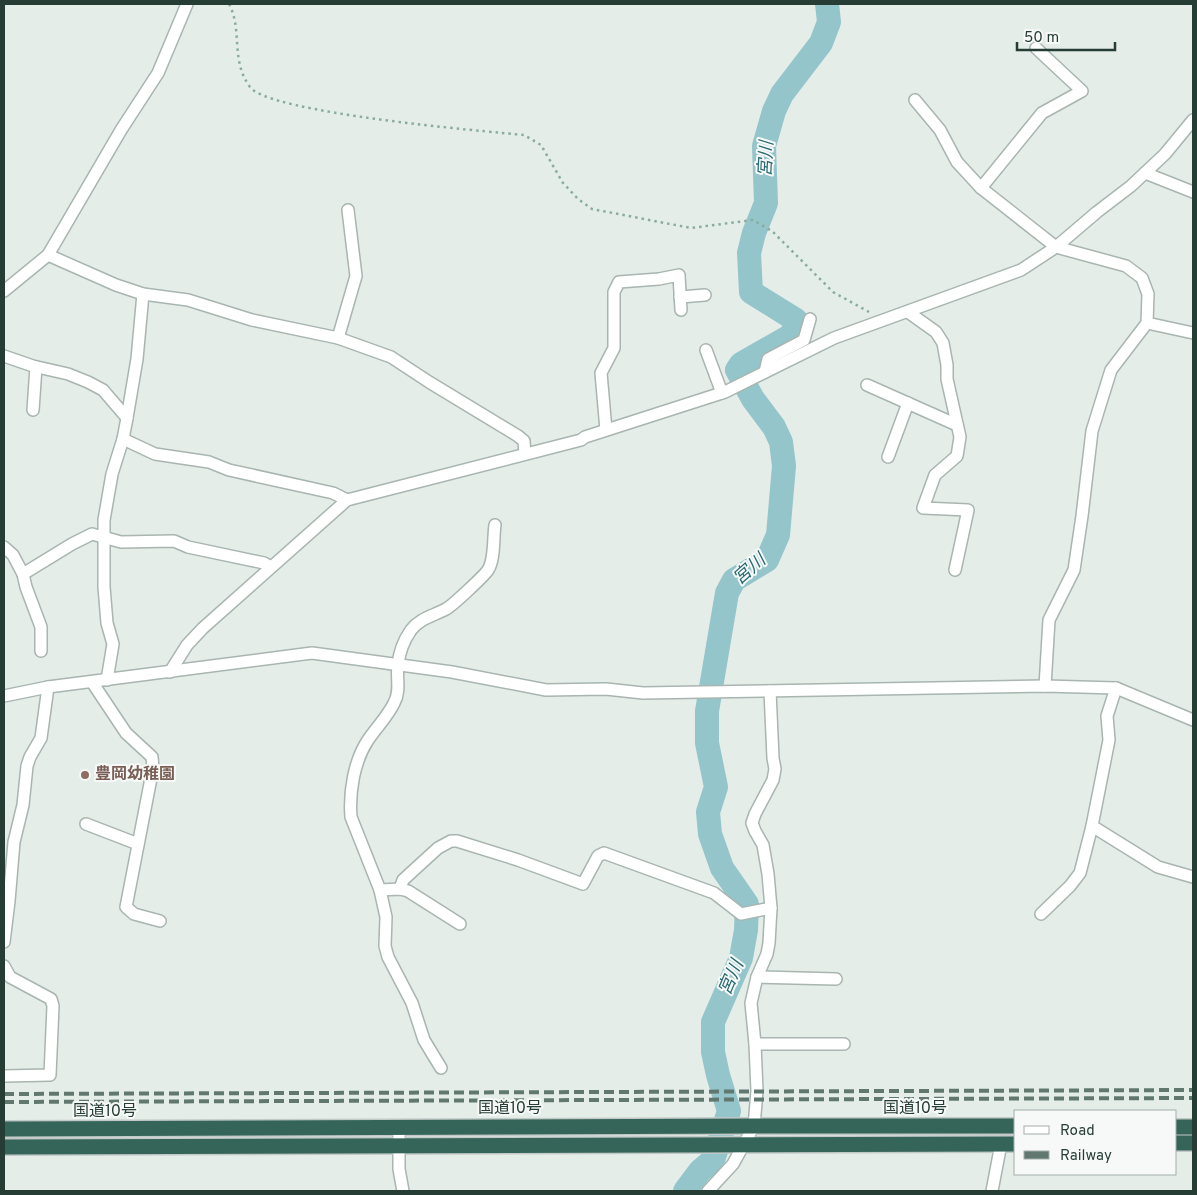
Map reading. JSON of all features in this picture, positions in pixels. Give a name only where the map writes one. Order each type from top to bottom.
[{"type":"highway","name":"国道10号","points":[[4,1129],[1014,1126]]},
{"type":"highway","points":[[1177,1127],[1193,1127]]},
{"type":"highway","points":[[1177,1143],[1193,1143]]},
{"type":"highway","points":[[4,1147],[1008,1144]]},
{"type":"street","points":[[4,290],[48,255],[121,130],[158,73],[187,4]]},
{"type":"street","points":[[981,188],[1042,112],[1082,91],[1036,48]]},
{"type":"street","points":[[915,100],[940,130],[957,162],[981,188],[1056,247],[1126,266],[1142,278],[1148,294],[1147,323],[1111,370],[1092,431],[1074,570],[1049,620],[1045,686]]},
{"type":"street","points":[[170,672],[187,645],[203,628],[347,500],[581,440],[585,437],[723,392],[834,338],[1021,270],[1056,247],[1145,173],[1165,154],[1193,120]]},
{"type":"street","points":[[1145,173],[1193,192]]},
{"type":"street","points":[[338,338],[356,276],[348,210]]},
{"type":"street","points":[[48,255],[116,285],[143,294],[188,300],[252,320],[338,338],[391,357],[518,436],[524,441],[525,454]]},
{"type":"street","points":[[606,430],[600,373],[614,348],[614,292],[620,282],[659,279],[679,275],[681,310]]},
{"type":"street","points":[[107,680],[113,644],[107,623],[104,586],[104,520],[112,474],[123,440],[127,418],[143,294]]},
{"type":"street","points":[[680,297],[705,295]]},
{"type":"street","points":[[908,312],[936,332],[942,343],[947,365],[947,379],[960,437],[957,456],[935,475],[923,508],[968,510],[955,570]]},
{"type":"street","points":[[760,375],[768,359],[804,340],[810,319]]},
{"type":"street","points":[[1147,323],[1193,333]]},
{"type":"street","points":[[706,350],[723,392]]},
{"type":"street","points":[[4,356],[36,367],[68,374],[88,382],[103,390],[127,418]]},
{"type":"street","points":[[33,410],[36,367]]},
{"type":"street","points":[[867,385],[957,425]]},
{"type":"street","points":[[888,457],[908,403]]},
{"type":"street","points":[[123,440],[155,454],[208,462],[229,470],[333,493],[347,500]]},
{"type":"street","points":[[441,1068],[424,1040],[412,1003],[388,957],[385,946],[386,917],[380,890],[351,817],[350,805],[360,754],[394,703],[398,691],[398,666],[402,646],[418,621],[447,608],[488,570],[495,525]]},
{"type":"street","points":[[23,574],[92,534],[121,542],[174,541],[188,547],[264,563],[271,567]]},
{"type":"street","points":[[4,547],[13,555],[23,574],[41,627],[41,651]]},
{"type":"street","points":[[4,696],[48,687],[312,653],[452,672],[546,690],[606,690],[644,693],[1045,686],[1116,688],[1193,720]]},
{"type":"street","points":[[92,682],[126,733],[152,757],[153,768],[126,907],[134,914],[160,921]]},
{"type":"street","points":[[4,942],[14,842],[23,805],[27,766],[41,738],[48,687]]},
{"type":"street","points":[[1041,914],[1070,886],[1080,873],[1092,826],[1109,740],[1108,716],[1116,688]]},
{"type":"street","points":[[708,1191],[733,1164],[754,1126],[756,1091],[755,1044],[751,1003],[756,977],[767,954],[771,908],[763,844],[752,824],[755,814],[773,780],[775,769],[770,691]]},
{"type":"street","points":[[86,824],[138,844]]},
{"type":"street","points":[[1092,826],[1158,866],[1193,877]]},
{"type":"street","points":[[400,889],[403,880],[438,848],[451,841],[457,841],[518,860],[583,884],[598,856],[604,853],[714,893],[741,914],[771,908]]},
{"type":"street","points":[[380,890],[400,889],[408,892],[460,924]]},
{"type":"street","points":[[4,966],[10,977],[51,1000],[53,1006],[50,1075],[4,1076]]},
{"type":"street","points":[[756,977],[836,979]]},
{"type":"street","points":[[755,1044],[844,1044]]},
{"type":"street","points":[[399,1127],[399,1169],[403,1191]]},
{"type":"street","points":[[992,1191],[1008,1144]]},
{"type":"path","points":[[229,4],[234,14],[237,58],[242,74],[251,89],[278,101],[358,117],[524,135],[541,145],[563,183],[578,199],[592,209],[691,228],[753,220],[772,231],[833,292],[864,310],[890,319]]},
{"type":"waterway","name":"宮川","points":[[685,1191],[700,1171],[713,1160],[729,1111],[713,1052],[713,1022],[741,958],[746,930],[747,904],[722,868],[710,834],[708,812],[716,787],[707,743],[707,711],[727,593],[734,580],[767,560],[778,535],[784,466],[781,442],[774,427],[753,399],[737,370],[741,364],[792,335],[796,320],[751,292],[749,253],[754,233],[766,203],[764,146],[774,111],[782,94],[821,43],[829,22],[827,4]]},
{"type":"railway","points":[[4,1094],[1193,1090]]},
{"type":"railway","points":[[4,1102],[1193,1098]]},
{"type":"place","name":"豊岡幼稚園","points":[[85,775]]}]
